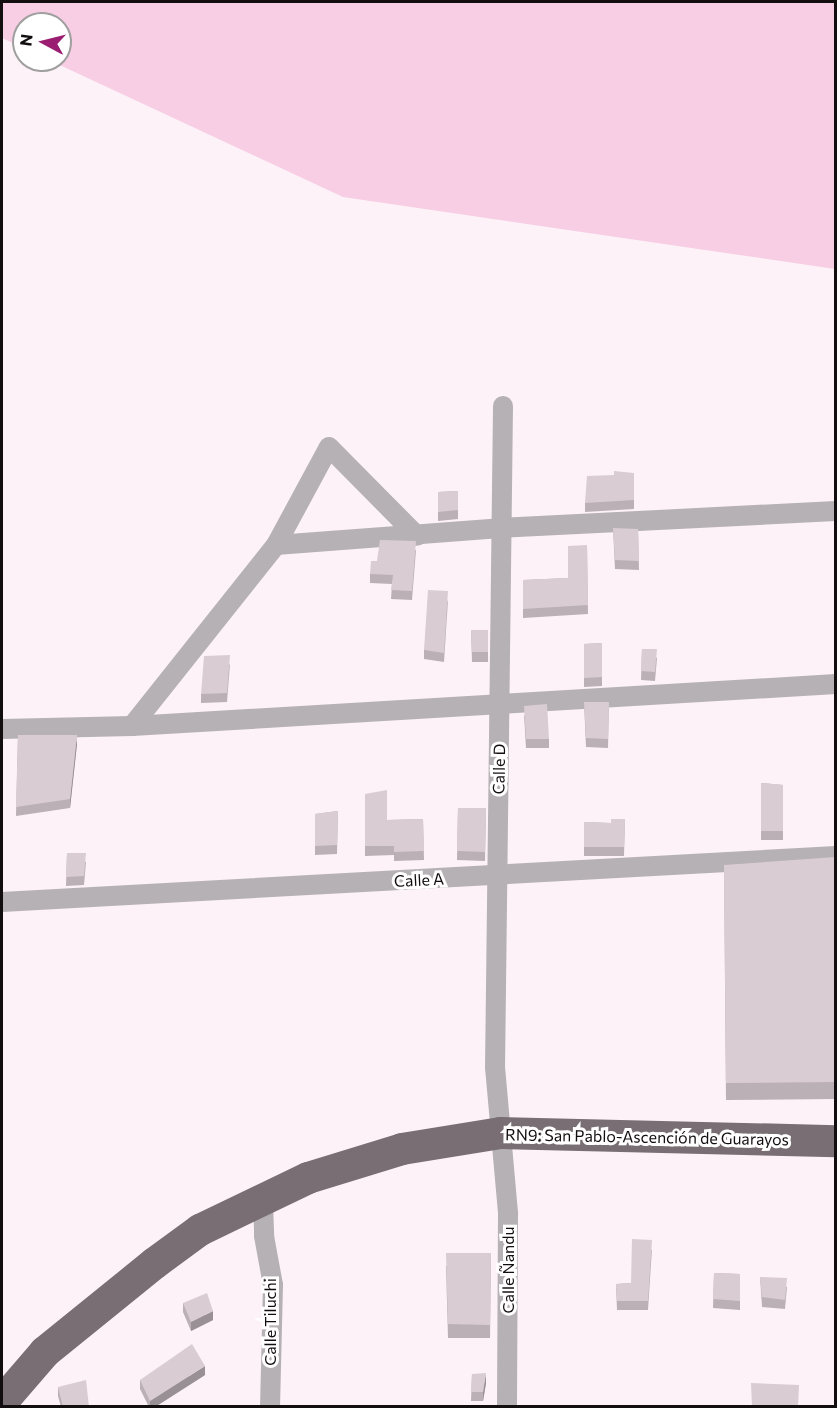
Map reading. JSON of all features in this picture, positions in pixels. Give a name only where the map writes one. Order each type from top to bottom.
[{"type":"highway","name":"RN9: San Pablo-Ascención de Guarayos","points":[[2,1402],[45,1352],[125,1285],[200,1230],[263,1202],[308,1178],[402,1149],[501,1133],[836,1141]]},
{"type":"street","name":"Calle D","points":[[501,1133],[495,1067],[503,406]]},
{"type":"street","points":[[132,726],[276,546],[328,447],[417,536]]},
{"type":"street","points":[[276,546],[500,528],[836,512]]},
{"type":"street","points":[[2,729],[132,726],[500,706],[836,684]]},
{"type":"street","name":"Calle A","points":[[2,903],[836,856]]},
{"type":"street","name":"Calle Ñandu","points":[[501,1133],[508,1214],[507,1407]]},
{"type":"street","name":"Calle Tiluchi","points":[[263,1202],[264,1236],[273,1285],[270,1407]]},
{"type":"shaded area","points":[[2,2],[835,2],[835,269],[343,197],[72,71],[72,12],[12,12],[12,43],[2,38]]},
{"type":"building","points":[[614,471],[634,473],[634,500],[585,503],[587,476],[614,475]]},
{"type":"building","points":[[458,491],[458,510],[438,512],[438,492]]},
{"type":"building","points":[[613,528],[638,529],[639,561],[615,560]]},
{"type":"building","points":[[380,540],[416,541],[412,591],[391,590],[393,575],[370,574],[371,561],[377,561]]},
{"type":"building","points":[[587,545],[588,605],[523,609],[523,580],[568,578],[568,546]]},
{"type":"building","points":[[428,590],[448,591],[444,653],[424,650]]},
{"type":"building","points":[[471,630],[488,630],[488,652],[472,652]]},
{"type":"building","points":[[602,643],[602,677],[584,678],[584,644]]},
{"type":"building","points":[[642,649],[657,649],[655,672],[641,671]]},
{"type":"building","points":[[230,655],[227,693],[201,694],[204,656]]},
{"type":"building","points":[[584,702],[609,702],[608,739],[586,738]]},
{"type":"building","points":[[547,704],[549,739],[526,739],[524,706]]},
{"type":"building","points":[[18,735],[77,735],[70,799],[16,807]]},
{"type":"building","points":[[761,783],[783,785],[783,831],[761,831]]},
{"type":"building","points":[[387,790],[387,820],[423,819],[424,851],[394,852],[394,846],[365,846],[365,794]]},
{"type":"building","points":[[458,808],[486,808],[485,852],[457,851]]},
{"type":"building","points":[[338,811],[337,845],[315,846],[315,814]]},
{"type":"building","points":[[611,819],[625,819],[624,847],[584,847],[584,822],[611,823]]},
{"type":"building","points":[[67,853],[86,853],[84,876],[66,877]]},
{"type":"building","points":[[836,857],[836,1082],[726,1083],[724,865]]},
{"type":"building","points":[[632,1239],[652,1240],[648,1301],[617,1301],[616,1284],[631,1283]]},
{"type":"building","points":[[446,1253],[491,1253],[490,1325],[448,1324]]},
{"type":"building","points":[[714,1273],[740,1274],[740,1301],[713,1299]]},
{"type":"building","points":[[760,1277],[787,1278],[785,1300],[762,1297]]},
{"type":"building","points":[[207,1293],[213,1311],[191,1322],[183,1303]]},
{"type":"building","points":[[192,1344],[205,1366],[150,1401],[140,1380]]},
{"type":"building","points":[[486,1373],[483,1392],[471,1392],[472,1374]]},
{"type":"building","points":[[86,1380],[89,1407],[63,1407],[58,1387]]},
{"type":"building","points":[[751,1383],[799,1385],[798,1407],[752,1407]]}]
